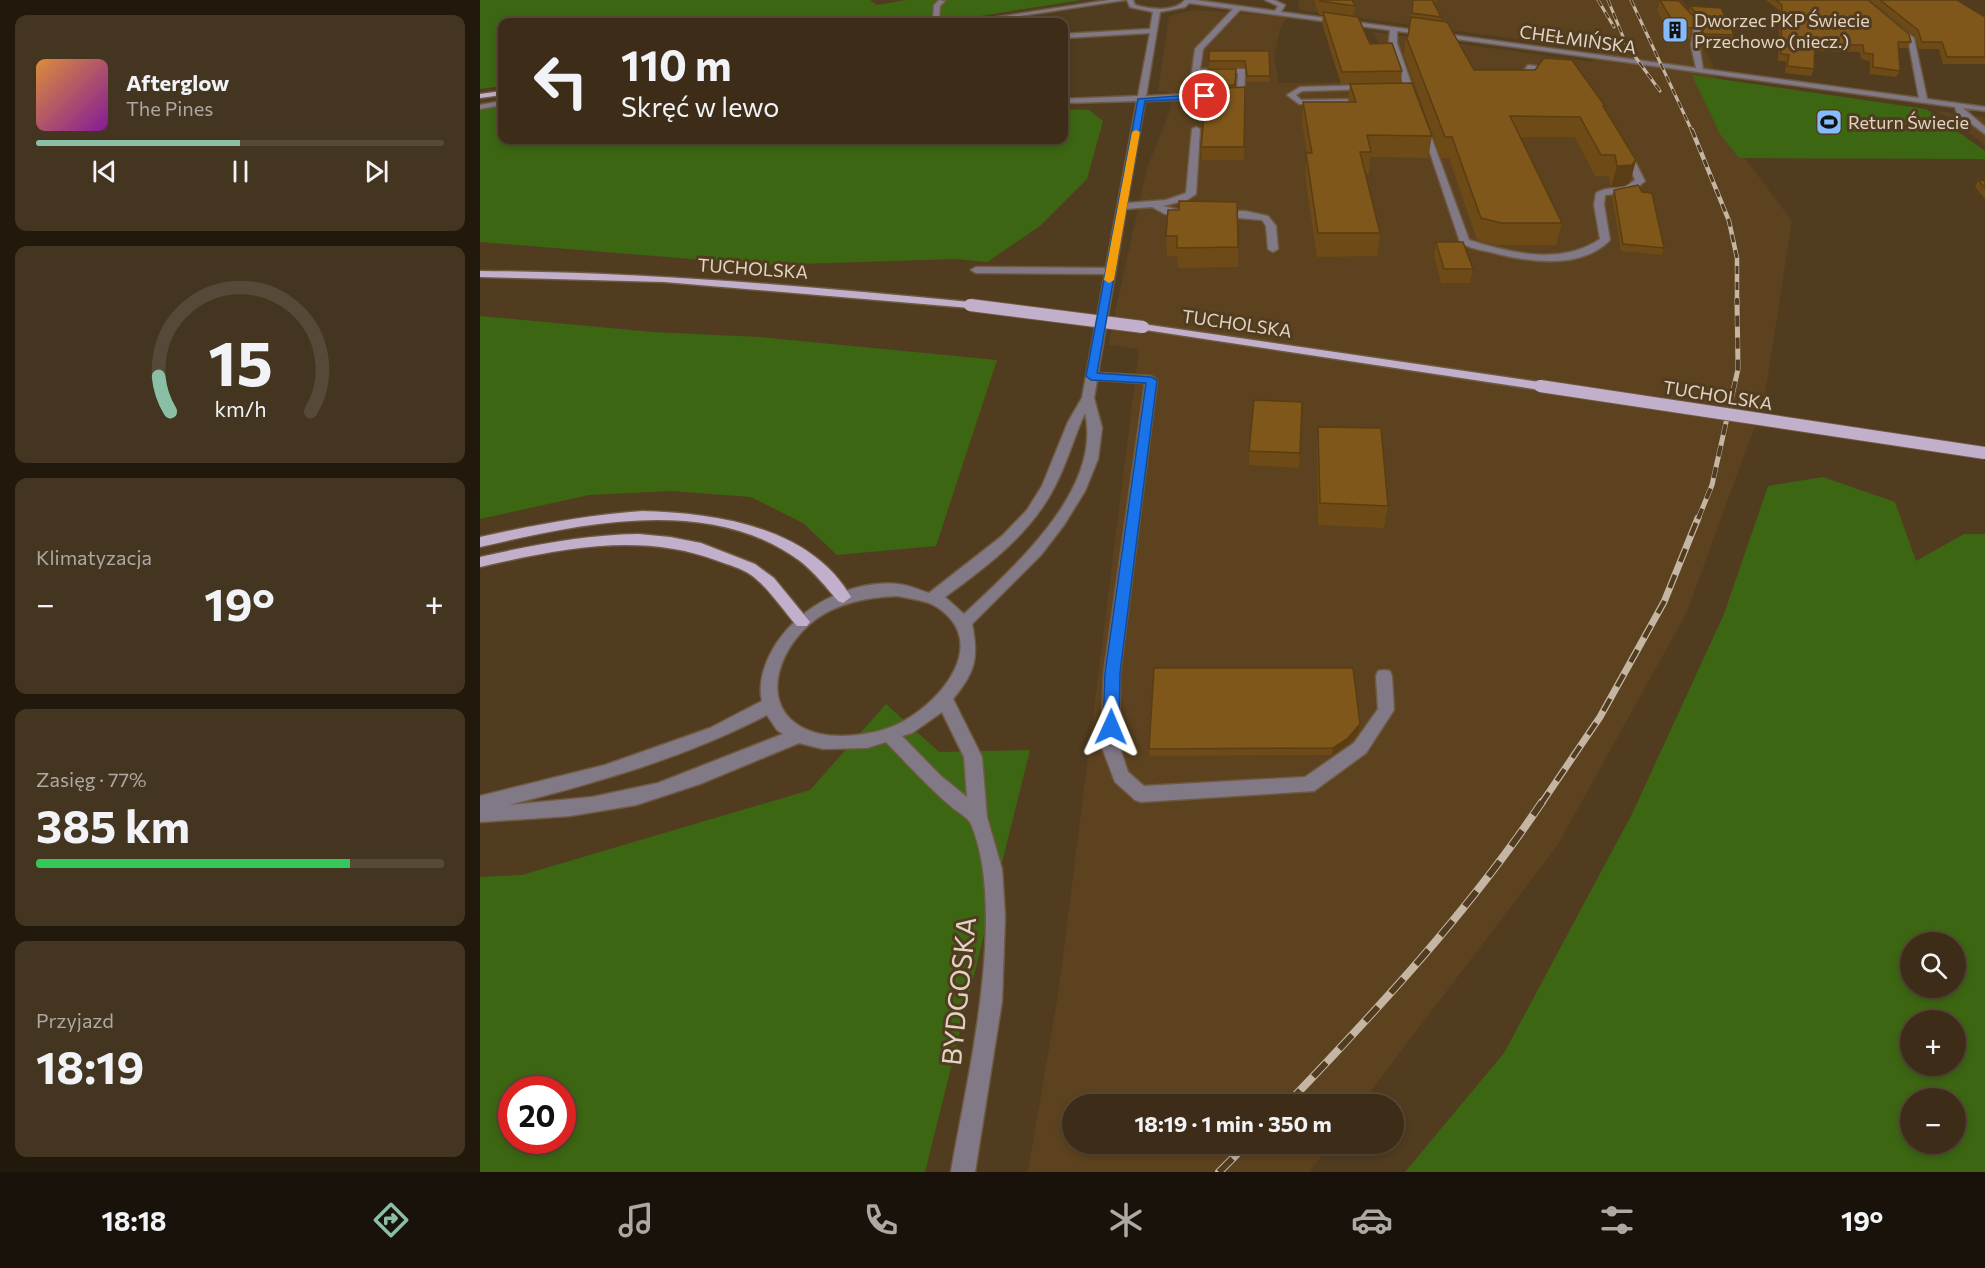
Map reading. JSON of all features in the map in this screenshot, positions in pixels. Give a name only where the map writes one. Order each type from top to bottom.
[{"type":"main road","points":[[480,96],[498,94]]},
{"type":"main road","name":"TUCHOLSKA","points":[[480,274],[748,285],[970,305],[1143,327],[1985,453]]},
{"type":"main road","points":[[480,542],[536,529],[599,520],[672,517],[714,521],[758,532],[798,553],[820,571],[843,597]]},
{"type":"main road","points":[[480,562],[555,544],[617,538],[659,540],[703,547],[756,572],[802,622]]},
{"type":"street","points":[[997,18],[1122,0]]},
{"type":"street","points":[[1268,0],[1282,5],[1277,13]]},
{"type":"street","points":[[1672,0],[1697,28],[1695,45],[1700,71]]},
{"type":"street","points":[[1863,0],[1911,38],[1924,101]]},
{"type":"street","points":[[936,18],[937,5],[942,1]]},
{"type":"street","name":"CHEŁMIŃSKA","points":[[1030,18],[1131,3],[1157,10],[1186,2],[1394,28],[1985,110]]},
{"type":"street","points":[[1193,97],[1199,49],[1238,8]]},
{"type":"street","points":[[934,597],[974,568],[1017,529],[1042,498],[1067,446],[1076,416],[1088,398],[1157,10]]},
{"type":"street","points":[[1394,28],[1393,43],[1418,111]]},
{"type":"street","points":[[1068,36],[1153,31]]},
{"type":"street","points":[[1528,67],[1566,75]]},
{"type":"street","points":[[1068,101],[1193,97],[1217,83],[1197,70]]},
{"type":"street","points":[[1376,87],[1300,89],[1291,95],[1299,102],[1379,101]]},
{"type":"street","points":[[1398,87],[1409,87]]},
{"type":"street","points":[[1402,100],[1414,100]]},
{"type":"street","points":[[480,107],[498,104]]},
{"type":"street","points":[[1958,106],[1960,111],[1985,131]]},
{"type":"street","points":[[1422,122],[1465,242],[1488,249],[1550,258],[1574,257],[1598,247],[1605,240],[1599,205],[1601,193],[1629,190],[1638,185],[1640,181],[1621,141]]},
{"type":"street","points":[[1122,206],[1155,205],[1183,199],[1191,194],[1196,129]]},
{"type":"street","points":[[1155,205],[1165,212],[1181,215],[1245,214],[1265,218],[1271,226],[1273,249]]},
{"type":"street","points":[[976,270],[1111,271]]},
{"type":"street","points":[[1091,376],[1151,380],[1112,673],[1110,746],[1121,777],[1141,794],[1308,785],[1360,748],[1386,710],[1384,676]]},
{"type":"street","points":[[964,623],[1011,577],[1060,521],[1084,480],[1094,444],[1095,414],[1088,398]]},
{"type":"street","points":[[898,590],[934,597],[952,608],[964,623],[969,641],[968,661],[960,681],[945,701],[921,721],[891,736],[843,744],[820,742],[800,735],[782,722],[771,705],[767,685],[771,664],[783,644],[802,622],[843,597],[898,590]]},
{"type":"street","name":"BYDGOSKA","points":[[945,701],[973,757],[978,817],[992,869],[995,927],[991,1001],[963,1172]]},
{"type":"street","points":[[480,804],[605,773],[716,734],[771,705]]},
{"type":"street","points":[[480,814],[530,813],[596,804],[659,790],[800,735]]},
{"type":"street","points":[[891,736],[935,782],[978,817]]},
{"type":"shaded area","points":[[1299,0],[1682,0],[1712,41],[1702,41],[1713,66],[1726,133],[1792,221],[1764,401],[1686,614],[1557,846],[1369,1094],[1062,1094],[1062,1154],[1323,1154],[1309,1172],[1028,1172],[1059,989],[1139,349],[1108,345],[1147,168],[1171,108],[1172,93],[1158,91],[1169,16],[1194,10],[1287,17],[1280,30],[1274,59],[1279,83],[1396,82],[1373,32],[1592,62],[1599,50],[1299,10]]},
{"type":"shaded area","points":[[1936,111],[1985,117],[1985,145],[1952,120]]},
{"type":"green space","points":[[480,0],[870,0],[877,5],[906,0],[1081,0],[968,18],[498,18],[498,87],[480,89]]},
{"type":"green space","name":"Return Świecie","points":[[1692,75],[1926,109],[1985,151],[1985,159],[1739,158],[1720,134]]},
{"type":"green space","points":[[498,107],[498,144],[1068,144],[1068,109],[1089,110],[1103,121],[1087,179],[1040,226],[987,262],[955,259],[766,265],[480,242],[480,110]]},
{"type":"green space","points":[[480,316],[653,332],[759,337],[997,360],[936,546],[837,555],[803,523],[751,497],[671,491],[589,495],[480,519]]},
{"type":"green space","points":[[1823,477],[1895,502],[1916,561],[1964,534],[1985,534],[1985,1172],[1405,1172],[1504,1053],[1633,812],[1724,614],[1768,486]]},
{"type":"green space","points":[[886,704],[939,752],[1030,750],[925,1172],[480,1172],[480,877],[522,875],[810,790]]},
{"type":"building","points":[[1352,0],[1355,6],[1320,1]]},
{"type":"building","points":[[1413,0],[1432,0],[1441,17],[1412,13]]},
{"type":"building","points":[[1660,0],[1679,1],[1695,18],[1693,28],[1676,27]]},
{"type":"building","points":[[1776,0],[1868,0],[1909,34],[1911,42],[1898,42],[1900,71],[1873,67],[1873,54],[1864,53],[1863,45],[1815,45],[1814,69],[1787,66],[1789,55],[1781,54],[1782,5]]},
{"type":"building","points":[[1880,0],[1957,0],[1985,17],[1985,57],[1947,57],[1942,42],[1922,42],[1918,30]]},
{"type":"building","points":[[1690,6],[1721,8],[1734,35],[1703,34],[1703,21]]},
{"type":"building","points":[[1323,12],[1358,17],[1370,44],[1392,43],[1402,71],[1342,72]]},
{"type":"building","points":[[1411,17],[1447,22],[1474,70],[1535,70],[1544,58],[1572,60],[1605,106],[1603,106],[1636,160],[1632,165],[1617,166],[1615,155],[1601,155],[1580,117],[1510,116],[1562,223],[1501,223],[1481,218],[1452,137],[1445,137],[1406,36],[1408,36]]},
{"type":"building","points":[[1209,51],[1269,51],[1270,76],[1247,76],[1245,61],[1209,61]]},
{"type":"building","points":[[1208,69],[1236,69],[1235,85],[1207,86]]},
{"type":"building","points":[[1412,83],[1432,136],[1367,135],[1371,152],[1360,152],[1380,233],[1318,233],[1306,153],[1312,153],[1303,102],[1356,102],[1350,84]]},
{"type":"building","points":[[1245,87],[1244,147],[1201,147],[1207,89]]},
{"type":"building","points":[[1978,180],[1985,181],[1985,188]]},
{"type":"building","points":[[1638,185],[1642,192],[1652,193],[1664,248],[1623,244],[1614,190]]},
{"type":"building","points":[[1179,201],[1237,202],[1238,247],[1177,248],[1177,236],[1166,236],[1168,210],[1179,210]]},
{"type":"building","points":[[1436,242],[1463,242],[1473,269],[1444,269]]},
{"type":"building","points":[[1254,400],[1302,402],[1300,453],[1249,451]]},
{"type":"building","points":[[1318,427],[1381,428],[1388,506],[1320,503]]},
{"type":"building","points":[[1154,668],[1353,668],[1360,724],[1348,738],[1333,748],[1149,749]]},
{"type":"railway","points":[[1598,0],[1614,27]]},
{"type":"railway","points":[[1608,0],[1626,44],[1660,91]]},
{"type":"railway","points":[[1631,0],[1692,131]]},
{"type":"railway","points":[[1692,130],[1729,221],[1737,258],[1737,299]]},
{"type":"railway","points":[[1698,519],[1712,485],[1738,369],[1737,299]]},
{"type":"railway","points":[[1541,804],[1600,717],[1664,602],[1698,518]]},
{"type":"railway","points":[[1296,1094],[1388,996],[1453,921],[1514,843],[1542,802]]},
{"type":"railway","points":[[1219,1172],[1237,1154]]},
{"type":"slow traffic","points":[[1109,280],[1136,132]]},
{"type":"place","name":"Dworzec PKP Świecie Przechowo (niecz.)","points":[[1675,30]]},
{"type":"place","name":"Return Świecie","points":[[1829,122]]},
{"type":"route","points":[[1111,727],[1112,673],[1151,380],[1091,376],[1142,99],[1205,96]]}]
